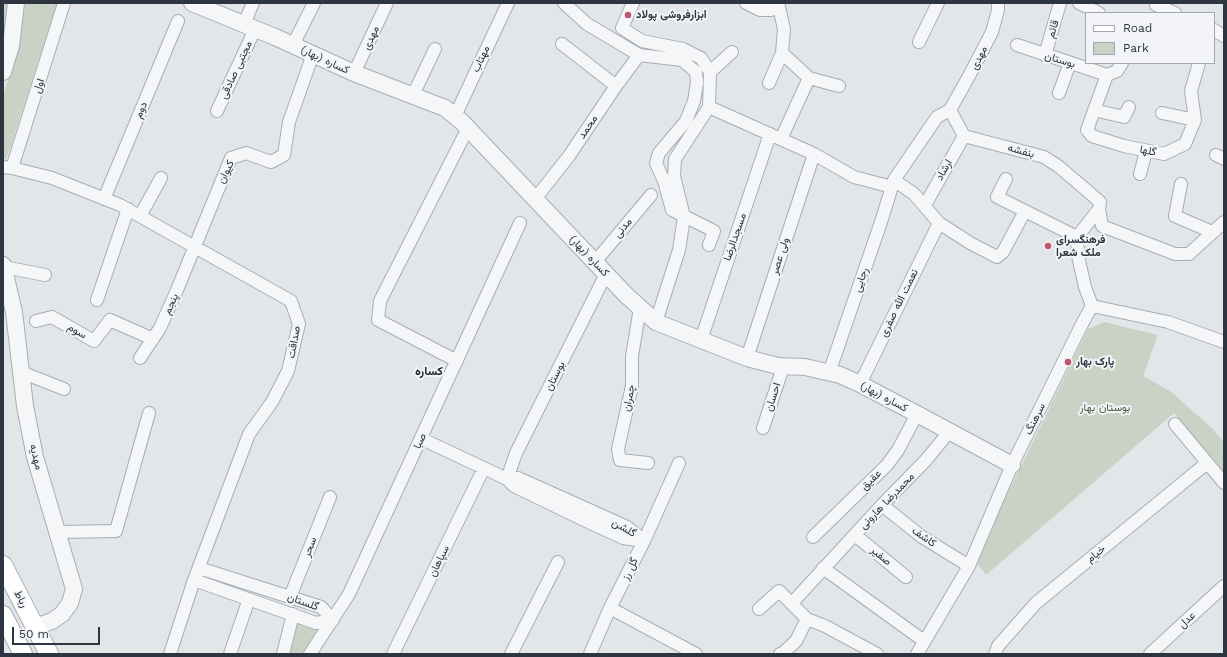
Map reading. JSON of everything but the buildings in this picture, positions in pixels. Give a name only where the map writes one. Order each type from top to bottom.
[{"type":"main road","name":"رباط","points":[[3,565],[49,654]]},
{"type":"main road","points":[[3,615],[23,654]]},
{"type":"street","points":[[3,72],[11,46],[16,3]]},
{"type":"street","name":"اول","points":[[8,168],[64,3]]},
{"type":"street","name":"کساره (بهار)","points":[[192,3],[218,8],[250,26],[354,73],[445,108],[468,128],[606,274],[656,322],[747,358],[783,367],[805,367],[840,375],[917,414],[1012,466]]},
{"type":"street","name":"مجتبی صادقی","points":[[217,111],[250,26],[252,3]]},
{"type":"street","points":[[293,45],[314,3]]},
{"type":"street","name":"مهدی","points":[[354,73],[387,3]]},
{"type":"street","name":"مهتاب","points":[[455,116],[508,3]]},
{"type":"street","points":[[564,3],[587,24],[639,55],[682,60],[696,72],[698,83],[694,101],[686,121],[659,153],[656,163],[664,182],[672,210],[714,231],[709,245]]},
{"type":"street","points":[[633,3],[622,28],[642,41],[683,49],[701,58],[710,72],[709,107],[675,159],[674,176],[684,217],[679,250],[656,322]]},
{"type":"street","points":[[746,3],[760,10],[771,10],[778,3]]},
{"type":"street","points":[[769,83],[782,53],[784,29],[778,3]]},
{"type":"street","points":[[918,42],[938,3]]},
{"type":"street","name":"مهدی","points":[[950,110],[970,76],[992,32],[998,10],[998,3]]},
{"type":"street","name":"قائم","points":[[1045,55],[1060,3]]},
{"type":"street","points":[[1079,3],[1097,12]]},
{"type":"street","points":[[1154,7],[1172,12]]},
{"type":"street","name":"دوم","points":[[104,198],[178,21]]},
{"type":"street","points":[[1215,31],[1224,36]]},
{"type":"street","points":[[562,44],[616,86]]},
{"type":"street","name":"بوستان","points":[[1017,45],[1107,75]]},
{"type":"street","points":[[413,95],[435,49]]},
{"type":"street","points":[[710,72],[732,52]]},
{"type":"street","points":[[782,53],[810,78],[839,86]]},
{"type":"street","name":"کیوان","points":[[194,247],[231,158],[246,153],[271,162],[284,155],[289,122],[313,54]]},
{"type":"street","name":"محمد","points":[[535,199],[569,156],[616,86],[639,55]]},
{"type":"street","points":[[1059,93],[1070,63]]},
{"type":"street","points":[[1107,75],[1117,71],[1121,64]]},
{"type":"street","points":[[1162,113],[1195,120],[1191,91],[1198,64]]},
{"type":"street","name":"گلها","points":[[1107,75],[1087,130],[1092,136],[1124,146],[1164,154],[1185,144],[1195,120]]},
{"type":"street","points":[[781,139],[810,78]]},
{"type":"street","points":[[709,107],[814,154],[854,178],[893,183],[914,194],[939,223],[970,243],[997,257],[1003,252],[1025,211]]},
{"type":"street","points":[[1094,110],[1124,117],[1129,107]]},
{"type":"street","points":[[893,183],[937,117],[950,110],[964,136]]},
{"type":"street","points":[[456,361],[378,320],[380,301],[468,128]]},
{"type":"street","name":"مسجدالرضا","points":[[700,340],[770,134]]},
{"type":"street","name":"ارشاد","points":[[924,205],[964,136]]},
{"type":"street","name":"بنفشه","points":[[964,136],[1044,157],[1058,166],[1100,202],[1099,209],[1102,226],[1175,254],[1189,254],[1224,222]]},
{"type":"street","points":[[1140,174],[1146,151]]},
{"type":"street","name":"ولی عصر","points":[[747,358],[814,154]]},
{"type":"street","name":"صداقت","points":[[8,168],[52,178],[128,209],[292,301],[299,324],[288,371],[272,402],[249,434],[194,580],[170,654]]},
{"type":"street","points":[[140,216],[161,178]]},
{"type":"street","points":[[1006,179],[997,197],[1077,237]]},
{"type":"street","name":"رجایی","points":[[829,373],[882,222],[893,183]]},
{"type":"street","points":[[1181,184],[1175,216],[1212,232]]},
{"type":"street","name":"مدنی","points":[[595,262],[651,195]]},
{"type":"street","points":[[97,300],[128,209]]},
{"type":"street","points":[[1099,209],[1077,237],[1078,256],[1083,279],[1092,306],[1168,322],[1224,342]]},
{"type":"street","name":"صبا","points":[[310,654],[349,594],[520,223]]},
{"type":"street","name":"نعمت الله صفری","points":[[860,384],[939,223]]},
{"type":"street","name":"پنجم","points":[[140,358],[163,322],[194,247]]},
{"type":"street","points":[[3,266],[45,275]]},
{"type":"street","name":"مهدیه","points":[[3,266],[14,312],[25,406],[35,457],[74,589],[70,603],[62,614],[52,621],[35,627]]},
{"type":"street","name":"بوستان","points":[[507,479],[516,453],[606,274]]},
{"type":"street","name":"سرهنگ","points":[[917,654],[969,566],[1012,466],[1092,306]]},
{"type":"street","name":"چمران","points":[[640,308],[632,356],[632,386],[618,449],[620,460],[648,463]]},
{"type":"street","name":"سوم","points":[[36,321],[52,317],[94,341],[110,320],[153,339]]},
{"type":"street","name":"احسان","points":[[763,428],[783,367]]},
{"type":"street","points":[[21,372],[64,389]]},
{"type":"street","points":[[58,532],[116,531],[149,413]]},
{"type":"street","name":"عقیق","points":[[813,537],[886,465],[898,450],[917,414]]},
{"type":"street","points":[[1175,424],[1224,483]]},
{"type":"street","name":"محمدرضا هارونی","points":[[792,603],[882,505],[926,460],[949,432]]},
{"type":"street","name":"گلشن","points":[[422,438],[507,479],[518,478],[627,527],[644,541]]},
{"type":"street","name":"گل رز","points":[[590,654],[610,608],[644,541],[679,463]]},
{"type":"street","name":"خیام","points":[[995,654],[998,646],[1036,603],[1207,463]]},
{"type":"street","name":"سپاهان","points":[[393,654],[484,468]]},
{"type":"street","name":"سحر","points":[[290,597],[330,496]]},
{"type":"street","name":"کاشف","points":[[882,505],[922,537],[969,566]]},
{"type":"street","name":"صفیر","points":[[855,534],[906,577]]},
{"type":"street","points":[[511,654],[558,562]]},
{"type":"street","name":"گلستان","points":[[199,568],[321,607],[333,620]]},
{"type":"street","points":[[823,568],[924,641]]},
{"type":"street","name":"گلستان","points":[[194,580],[316,622],[333,620]]},
{"type":"street","name":"عدل","points":[[1150,654],[1224,586]]},
{"type":"street","points":[[759,609],[779,591],[807,619],[825,626],[877,654]]},
{"type":"street","points":[[230,654],[249,599]]},
{"type":"street","points":[[610,608],[696,654]]},
{"type":"street","points":[[283,654],[293,614]]},
{"type":"street","points":[[780,654],[796,641],[807,619]]},
{"type":"green space","points":[[3,3],[8,3],[3,48]]},
{"type":"green space","points":[[25,3],[57,3],[11,146],[6,159],[3,159],[3,95],[17,53]]},
{"type":"green space","name":"بوستان بهار","points":[[1104,322],[1158,335],[1143,376],[1170,391],[1213,429],[1224,443],[1224,473],[1174,413],[986,575],[975,560],[1088,329]]},
{"type":"green space","points":[[296,621],[318,629],[302,654],[286,654]]},
{"type":"place","name":"ابزارفروشی پولاد","points":[[628,15]]},
{"type":"place","name":"فرهنگسرای ملک شعرا","points":[[1048,246]]},
{"type":"place","name":"پارک بهار","points":[[1068,362]]},
{"type":"district","name":"کساره","points":[[429,371]]}]
